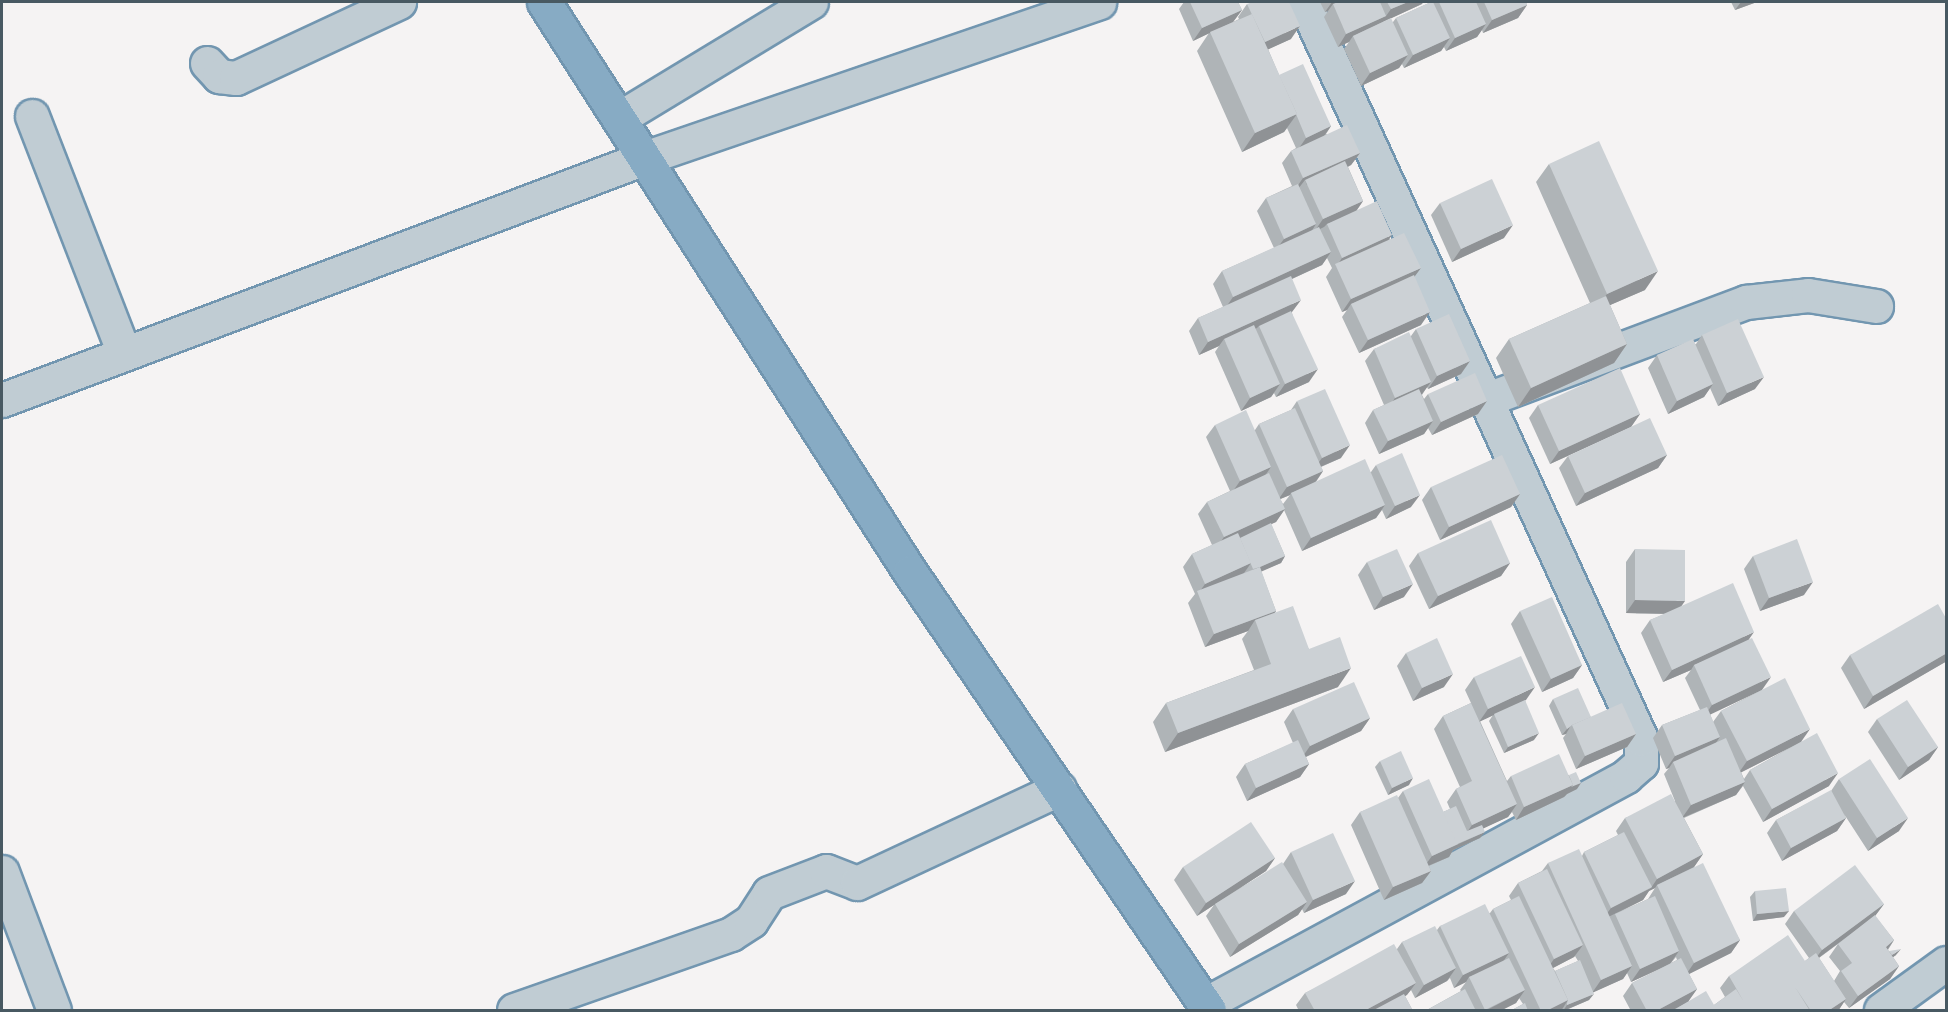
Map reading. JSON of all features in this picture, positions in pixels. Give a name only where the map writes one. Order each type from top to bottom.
[{"type":"highway","points":[[544,2],[647,157],[897,552],[1207,1007]]},
{"type":"street","points":[[207,63],[219,76],[236,78],[399,2]]},
{"type":"street","points":[[621,117],[811,2]]},
{"type":"street","points":[[2,400],[647,157],[1099,2]]},
{"type":"street","points":[[1207,1007],[1626,776],[1641,763],[1641,739],[1304,2]]},
{"type":"street","points":[[32,116],[124,353]]},
{"type":"street","points":[[1485,400],[1746,302],[1808,296],[1876,306]]},
{"type":"street","points":[[514,1011],[577,1000],[731,934],[751,921],[769,893],[826,872],[857,883],[1059,789]]},
{"type":"street","points":[[2,872],[54,1011]]},
{"type":"street","points":[[1881,1011],[1947,963]]},
{"type":"building","points":[[1190,2],[1238,2],[1242,10],[1202,28]]},
{"type":"building","points":[[1289,2],[1300,26],[1265,42],[1247,4]]},
{"type":"building","points":[[1380,2],[1386,16],[1346,34],[1333,4]]},
{"type":"building","points":[[1387,2],[1408,2],[1391,9]]},
{"type":"building","points":[[1431,2],[1450,38],[1413,55],[1396,18]]},
{"type":"building","points":[[1439,2],[1476,2],[1486,24],[1455,38]]},
{"type":"building","points":[[1484,2],[1526,2],[1527,5],[1492,20]]},
{"type":"building","points":[[1252,14],[1297,114],[1255,133],[1210,32]]},
{"type":"building","points":[[1391,18],[1408,55],[1370,73],[1353,36]]},
{"type":"building","points":[[1303,64],[1331,126],[1306,138],[1279,75]]},
{"type":"building","points":[[1347,125],[1360,153],[1303,178],[1291,151]]},
{"type":"building","points":[[1599,141],[1658,271],[1607,294],[1549,164]]},
{"type":"building","points":[[1345,161],[1363,201],[1323,219],[1305,180]]},
{"type":"building","points":[[1492,179],[1513,225],[1461,249],[1440,203]]},
{"type":"building","points":[[1298,184],[1316,224],[1284,239],[1266,198]]},
{"type":"building","points":[[1377,201],[1392,235],[1342,258],[1327,224]]},
{"type":"building","points":[[1319,227],[1331,252],[1233,297],[1222,271]]},
{"type":"building","points":[[1404,233],[1421,268],[1351,299],[1335,264]]},
{"type":"building","points":[[1414,275],[1430,312],[1368,340],[1351,304]]},
{"type":"building","points":[[1291,276],[1301,300],[1208,342],[1198,318]]},
{"type":"building","points":[[1606,296],[1627,344],[1531,388],[1509,339]]},
{"type":"building","points":[[1291,311],[1318,369],[1285,384],[1259,326]]},
{"type":"building","points":[[1449,314],[1470,361],[1437,376],[1416,329]]},
{"type":"building","points":[[1738,319],[1764,377],[1727,393],[1702,335]]},
{"type":"building","points":[[1254,325],[1280,384],[1250,398],[1224,339]]},
{"type":"building","points":[[1409,332],[1431,382],[1395,398],[1374,349]]},
{"type":"building","points":[[1693,339],[1713,384],[1677,401],[1657,355]]},
{"type":"building","points":[[1620,368],[1640,414],[1559,451],[1538,405]]},
{"type":"building","points":[[1475,373],[1487,401],[1441,422],[1428,394]]},
{"type":"building","points":[[1325,389],[1350,445],[1322,458],[1297,401]]},
{"type":"building","points":[[1419,389],[1433,421],[1388,441],[1373,410]]},
{"type":"building","points":[[1295,408],[1323,471],[1287,487],[1259,424]]},
{"type":"building","points":[[1246,410],[1271,467],[1240,481],[1215,425]]},
{"type":"building","points":[[1650,418],[1667,455],[1585,493],[1568,456]]},
{"type":"building","points":[[1402,453],[1420,495],[1395,506],[1376,465]]},
{"type":"building","points":[[1502,455],[1520,494],[1449,527],[1431,487]]},
{"type":"building","points":[[1365,459],[1385,505],[1311,538],[1291,493]]},
{"type":"building","points":[[1269,473],[1285,509],[1224,537],[1207,502]]},
{"type":"building","points":[[1491,520],[1510,563],[1438,596],[1418,553]]},
{"type":"building","points":[[1271,523],[1285,556],[1253,569],[1240,538]]},
{"type":"building","points":[[1238,533],[1251,563],[1205,584],[1192,554]]},
{"type":"building","points":[[1797,539],[1813,582],[1769,598],[1753,556]]},
{"type":"building","points":[[1397,549],[1413,584],[1383,597],[1367,562]]},
{"type":"building","points":[[1635,549],[1685,550],[1685,601],[1635,600]]},
{"type":"building","points":[[1260,567],[1276,611],[1214,634],[1197,591]]},
{"type":"building","points":[[1733,583],[1754,632],[1672,670],[1650,620]]},
{"type":"building","points":[[1552,597],[1582,665],[1551,679],[1520,611]]},
{"type":"building","points":[[1938,604],[1947,620],[1947,653],[1873,696],[1850,655]]},
{"type":"building","points":[[1293,606],[1309,649],[1340,637],[1351,668],[1178,733],[1166,703],[1271,664],[1255,620]]},
{"type":"building","points":[[1437,638],[1453,674],[1422,688],[1406,653]]},
{"type":"building","points":[[1752,638],[1771,677],[1712,705],[1694,665]]},
{"type":"building","points":[[1521,656],[1535,687],[1488,709],[1474,677]]},
{"type":"building","points":[[1785,678],[1810,729],[1747,761],[1721,711]]},
{"type":"building","points":[[1354,682],[1370,718],[1310,746],[1293,709]]},
{"type":"building","points":[[1578,688],[1591,717],[1567,729],[1553,699]]},
{"type":"building","points":[[1525,700],[1539,733],[1508,747],[1494,714]]},
{"type":"building","points":[[1907,700],[1938,747],[1908,767],[1877,719]]},
{"type":"building","points":[[1471,703],[1517,804],[1472,825],[1456,789],[1472,781],[1443,716]]},
{"type":"building","points":[[1622,703],[1636,734],[1585,756],[1572,725]]},
{"type":"building","points":[[1707,707],[1720,737],[1675,756],[1662,725]]},
{"type":"building","points":[[1817,733],[1838,773],[1772,809],[1750,770]]},
{"type":"building","points":[[1726,738],[1745,782],[1691,805],[1673,762]]},
{"type":"building","points":[[1298,740],[1309,764],[1256,788],[1245,764]]},
{"type":"building","points":[[1401,751],[1413,778],[1392,788],[1380,761]]},
{"type":"building","points":[[1559,754],[1573,785],[1524,807],[1511,776]]},
{"type":"building","points":[[1870,759],[1908,818],[1877,838],[1839,779]]},
{"type":"building","points":[[1576,772],[1581,783],[1571,787],[1573,785],[1569,775]]},
{"type":"building","points":[[1429,779],[1458,844],[1432,856],[1403,791]]},
{"type":"building","points":[[1831,790],[1846,818],[1791,848],[1776,820]]},
{"type":"building","points":[[1671,794],[1703,854],[1657,879],[1625,818]]},
{"type":"building","points":[[1397,795],[1431,871],[1393,887],[1360,812]]},
{"type":"building","points":[[1456,806],[1467,831],[1482,825],[1485,832],[1457,844],[1443,812]]},
{"type":"building","points":[[1251,822],[1275,858],[1206,903],[1183,867]]},
{"type":"building","points":[[1624,832],[1652,887],[1611,908],[1584,852]]},
{"type":"building","points":[[1333,833],[1355,881],[1313,900],[1291,852]]},
{"type":"building","points":[[1579,849],[1632,966],[1601,980],[1548,863]]},
{"type":"building","points":[[1282,862],[1307,902],[1239,944],[1215,904]]},
{"type":"building","points":[[1703,863],[1740,940],[1694,963],[1657,885]]},
{"type":"building","points":[[1855,865],[1884,904],[1822,950],[1794,911]]},
{"type":"building","points":[[1547,869],[1583,945],[1554,959],[1518,883]]},
{"type":"building","points":[[1786,888],[1789,911],[1757,914],[1755,891]]},
{"type":"building","points":[[1519,896],[1568,1000],[1546,1011],[1541,1011],[1493,909]]},
{"type":"building","points":[[1655,896],[1679,951],[1640,969],[1615,914]]},
{"type":"building","points":[[1485,904],[1509,953],[1463,975],[1440,926]]},
{"type":"building","points":[[1875,915],[1894,940],[1886,947],[1899,966],[1858,996],[1841,971],[1852,963],[1838,944]]},
{"type":"building","points":[[1435,926],[1456,968],[1424,985],[1402,942]]},
{"type":"building","points":[[1788,935],[1805,961],[1816,953],[1846,999],[1828,1011],[1811,1011],[1795,987],[1810,1011],[1672,1011],[1706,991],[1714,1005],[1736,989],[1744,1002],[1729,976]]},
{"type":"building","points":[[1394,944],[1416,983],[1364,1011],[1315,1011],[1305,993]]},
{"type":"building","points":[[1901,949],[1892,955],[1889,951]]},
{"type":"building","points":[[1509,958],[1525,990],[1485,1010],[1469,977]]},
{"type":"building","points":[[1681,958],[1697,989],[1656,1011],[1647,1011],[1632,983]]},
{"type":"building","points":[[1580,960],[1594,994],[1567,1005],[1568,1000],[1555,971]]},
{"type":"building","points":[[1465,989],[1476,1011],[1425,1011]]},
{"type":"building","points":[[1404,994],[1413,1011],[1372,1011]]},
{"type":"building","points":[[1525,1003],[1528,1011],[1510,1011]]}]
